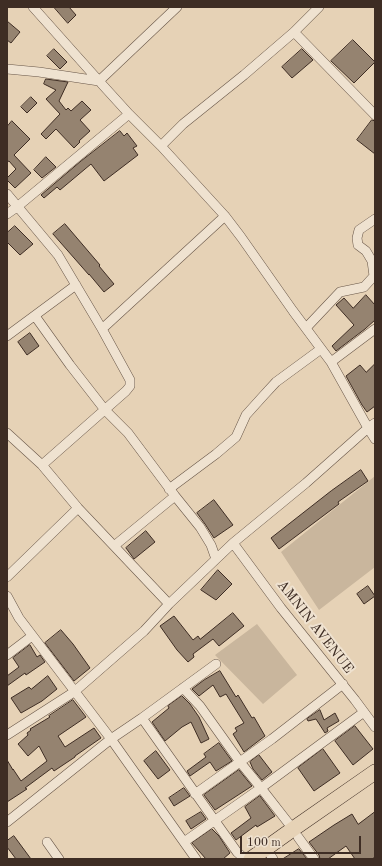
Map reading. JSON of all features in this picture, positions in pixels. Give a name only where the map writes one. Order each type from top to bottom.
[{"type":"main road","points":[[270,858],[295,833],[375,772]]},
{"type":"main road","points":[[251,859],[375,783]]},
{"type":"street","points":[[33,7],[129,114],[161,146],[225,216],[331,362],[371,425],[375,439]]},
{"type":"street","points":[[161,146],[183,124],[294,32],[319,7]]},
{"type":"street","points":[[99,81],[173,9]]},
{"type":"street","points":[[294,32],[375,115]]},
{"type":"street","points":[[7,69],[99,81]]},
{"type":"street","points":[[7,214],[129,114]]},
{"type":"street","points":[[7,194],[58,255],[130,380],[130,386],[126,391],[42,465]]},
{"type":"street","points":[[102,330],[225,216]]},
{"type":"street","points":[[306,328],[340,292],[364,287],[374,276],[372,261],[366,251],[358,245],[357,238],[359,230],[375,219]]},
{"type":"street","points":[[7,336],[76,285]]},
{"type":"street","points":[[35,316],[105,410],[128,433],[200,527],[211,545],[216,559]]},
{"type":"street","points":[[331,362],[375,329]]},
{"type":"street","points":[[114,546],[172,492],[236,437],[246,414],[276,382],[322,349]]},
{"type":"street","points":[[7,735],[74,692],[144,631],[169,604],[233,543],[306,483],[371,425]]},
{"type":"street","points":[[7,433],[42,465],[78,508],[169,604]]},
{"type":"street","points":[[7,577],[78,508]]},
{"type":"street","name":"AMNIN AVENUE","points":[[233,543],[281,608],[343,684],[375,727]]},
{"type":"street","points":[[7,596],[19,618],[111,739],[196,859]]},
{"type":"street","points":[[7,655],[32,636]]},
{"type":"street","points":[[7,822],[111,739],[216,664]]},
{"type":"street","points":[[195,794],[272,739],[343,684]]},
{"type":"street","points":[[183,688],[200,706],[240,762],[314,859]]},
{"type":"street","points":[[184,842],[261,788],[364,712]]},
{"type":"street","points":[[142,718],[214,821],[237,852],[245,859]]},
{"type":"street","points":[[47,842],[59,859]]},
{"type":"shaded area","points":[[375,476],[375,567],[319,610],[281,552]]},
{"type":"shaded area","points":[[257,624],[297,675],[263,704],[215,655]]},
{"type":"building","points":[[54,7],[69,7],[76,15],[68,23]]},
{"type":"building","points":[[7,21],[20,32],[11,43],[7,40]]},
{"type":"building","points":[[353,40],[375,62],[354,83],[331,61]]},
{"type":"building","points":[[54,49],[67,62],[60,69],[47,56]]},
{"type":"building","points":[[302,49],[313,60],[292,78],[282,67]]},
{"type":"building","points":[[46,79],[68,82],[59,101],[66,110],[68,108],[71,111],[82,101],[91,110],[80,120],[90,131],[74,148],[56,129],[46,139],[41,134],[60,114],[46,99],[56,90],[44,84]]},
{"type":"building","points":[[31,97],[37,103],[27,113],[21,107]]},
{"type":"building","points":[[372,120],[375,121],[375,154],[357,140]]},
{"type":"building","points":[[12,121],[30,139],[14,155],[31,173],[15,188],[7,180],[7,178],[16,169],[9,161],[7,162],[7,127]]},
{"type":"building","points":[[120,131],[124,136],[127,133],[137,146],[133,148],[138,155],[104,181],[91,164],[60,190],[57,187],[44,198],[41,195],[81,161]]},
{"type":"building","points":[[46,157],[56,167],[42,178],[34,170]]},
{"type":"building","points":[[65,224],[114,284],[104,292],[53,234]]},
{"type":"building","points":[[15,226],[33,244],[20,255],[7,242],[7,233]]},
{"type":"building","points":[[366,295],[375,305],[375,320],[336,351],[332,346],[354,325],[336,305],[344,298],[353,308]]},
{"type":"building","points":[[30,333],[39,346],[27,355],[18,342]]},
{"type":"building","points":[[375,364],[375,406],[367,412],[346,376],[360,365],[366,372]]},
{"type":"building","points":[[361,470],[368,481],[338,502],[339,504],[279,549],[271,538],[331,491]]},
{"type":"building","points":[[214,500],[233,525],[214,538],[197,513]]},
{"type":"building","points":[[146,531],[155,542],[134,559],[126,548]]},
{"type":"building","points":[[218,570],[232,584],[216,600],[201,590]]},
{"type":"building","points":[[368,586],[375,596],[364,604],[357,594]]},
{"type":"building","points":[[233,613],[244,626],[219,646],[213,639],[193,654],[194,657],[188,662],[177,650],[160,626],[174,616],[193,640],[198,636],[200,639]]},
{"type":"building","points":[[61,630],[90,668],[74,681],[45,643]]},
{"type":"building","points":[[30,645],[37,657],[40,655],[45,662],[26,675],[25,673],[7,686],[7,676],[19,667],[13,658]]},
{"type":"building","points":[[220,671],[236,697],[238,695],[252,718],[254,717],[265,736],[244,752],[233,734],[237,731],[235,728],[244,723],[226,694],[220,697],[213,685],[199,696],[192,689]]},
{"type":"building","points":[[48,676],[57,689],[42,701],[21,713],[11,698],[29,687],[31,689]]},
{"type":"building","points":[[182,696],[199,717],[209,739],[201,743],[191,722],[182,727],[165,741],[152,722],[169,708],[168,706]]},
{"type":"building","points":[[73,700],[86,717],[58,736],[65,747],[94,728],[101,738],[54,771],[52,768],[25,788],[27,789],[7,802],[7,760],[21,781],[47,761],[39,746],[28,756],[18,744],[28,735],[27,733],[31,730],[30,729],[50,717],[49,716]]},
{"type":"building","points":[[320,710],[324,720],[335,713],[339,721],[327,728],[328,731],[325,733],[316,719],[308,721],[307,719]]},
{"type":"building","points":[[355,726],[373,749],[353,765],[335,741]]},
{"type":"building","points":[[219,743],[232,761],[216,771],[210,762],[190,776],[187,771],[206,757],[204,754]]},
{"type":"building","points":[[323,749],[340,773],[314,791],[298,768]]},
{"type":"building","points":[[156,751],[170,770],[158,779],[144,761]]},
{"type":"building","points":[[259,755],[272,772],[262,780],[253,769],[250,762]]},
{"type":"building","points":[[239,770],[252,786],[215,810],[204,795]]},
{"type":"building","points":[[184,788],[190,796],[174,806],[169,798]]},
{"type":"building","points":[[260,796],[275,816],[257,827],[256,825],[236,840],[231,833],[251,818],[245,807]]},
{"type":"building","points":[[201,812],[206,819],[191,829],[186,821]]},
{"type":"building","points":[[375,812],[375,857],[372,859],[355,859],[346,846],[328,859],[320,859],[319,855],[309,842],[352,814],[358,824]]},
{"type":"building","points":[[212,829],[219,836],[230,853],[223,859],[206,859],[192,843]]},
{"type":"building","points":[[14,836],[31,859],[16,859],[7,847],[7,841]]},
{"type":"building","points":[[299,849],[307,859],[283,859]]}]
